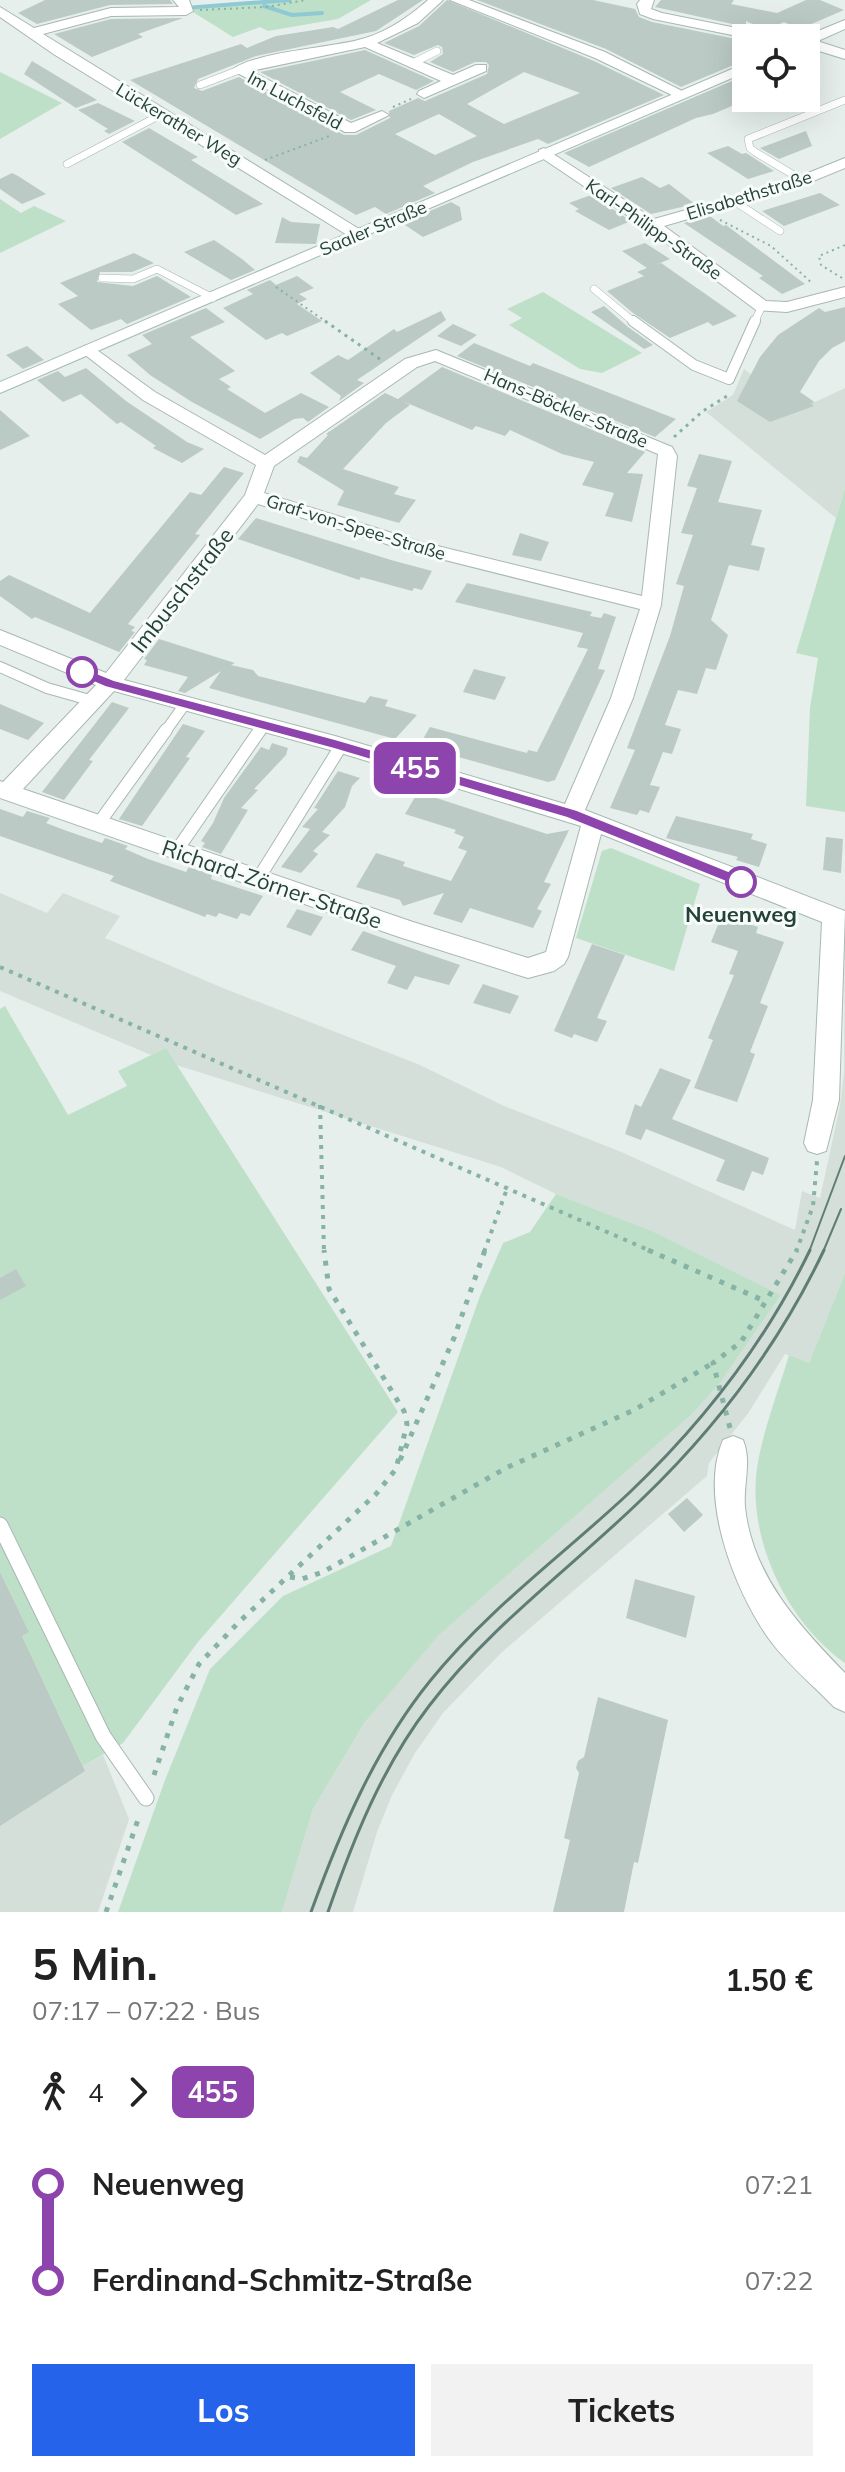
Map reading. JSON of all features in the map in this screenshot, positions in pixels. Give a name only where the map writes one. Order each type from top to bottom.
[{"type":"street","name":"Im Luchsfeld","points":[[239,70],[278,59],[366,43],[413,20],[436,0]]},
{"type":"street","points":[[457,0],[600,55],[681,94]]},
{"type":"street","points":[[647,0],[645,11],[658,16],[732,31]]},
{"type":"street","points":[[32,33],[108,8],[184,5]]},
{"type":"street","name":"Lückerather Weg","points":[[0,11],[358,235]]},
{"type":"street","points":[[820,36],[845,24]]},
{"type":"street","points":[[366,43],[454,81]]},
{"type":"street","points":[[820,47],[845,55]]},
{"type":"street","points":[[424,94],[481,68]]},
{"type":"street","name":"Im Luchsfeld","points":[[239,70],[350,129],[382,115]]},
{"type":"street","name":"Saaler Straße","points":[[0,388],[732,73]]},
{"type":"street","name":"Karl-Philipp-Straße","points":[[544,153],[652,225],[762,306]]},
{"type":"street","name":"Elisabethstraße","points":[[652,225],[802,180],[845,163]]},
{"type":"street","points":[[762,306],[787,307],[845,292]]},
{"type":"street","name":"Graf-von-Spee-Straße","points":[[90,350],[149,396],[266,463],[254,496],[416,547],[651,605]]},
{"type":"street","name":"Hans-Böckler-Straße","points":[[266,463],[417,360],[444,356],[662,448],[668,456],[651,605],[582,818],[556,957],[545,964]]},
{"type":"street","name":"Imbuschstraße","points":[[4,790],[110,683],[254,496]]},
{"type":"street","points":[[0,637],[110,683],[341,746],[582,818],[839,919],[826,1100],[817,1143]]},
{"type":"street","name":"Richard-Zörner-Straße","points":[[4,790],[498,959],[528,968],[545,964]]},
{"type":"street","points":[[733,1450],[730,1506],[738,1544],[758,1589],[781,1629],[845,1696]]},
{"type":"lane","points":[[413,63],[437,51]]},
{"type":"lane","points":[[200,85],[239,70]]},
{"type":"lane","points":[[802,180],[755,152],[750,148],[748,139],[845,100]]},
{"type":"lane","points":[[67,164],[162,114]]},
{"type":"lane","points":[[734,201],[780,231]]},
{"type":"lane","points":[[102,278],[133,279],[157,269],[213,298]]},
{"type":"lane","points":[[594,289],[674,351],[713,376],[729,379],[762,306]]},
{"type":"lane","points":[[0,667],[47,688],[93,701]]},
{"type":"lane","points":[[99,823],[185,704]]},
{"type":"lane","points":[[177,850],[264,725]]},
{"type":"lane","points":[[258,879],[341,746]]},
{"type":"lane","points":[[0,1525],[103,1736],[146,1798]]},
{"type":"path","points":[[184,5],[269,7],[305,0]]},
{"type":"path","points":[[382,115],[424,94]]},
{"type":"path","points":[[248,167],[350,129]]},
{"type":"path","points":[[704,209],[718,219],[752,233],[794,261],[827,296]]},
{"type":"path","points":[[845,245],[819,256],[821,265],[845,280]]},
{"type":"path","points":[[261,276],[399,372]]},
{"type":"path","points":[[662,448],[703,411],[730,394],[729,379]]},
{"type":"path","points":[[0,967],[508,1186],[767,1302]]},
{"type":"path","points":[[320,1105],[322,1238],[329,1289],[404,1411],[407,1424],[396,1469]]},
{"type":"path","points":[[290,1577],[302,1579],[323,1572],[506,1468],[634,1410],[713,1363],[741,1342],[797,1251],[813,1206],[818,1180],[817,1143]]},
{"type":"path","points":[[106,1912],[177,1707],[199,1664],[238,1623],[376,1494],[396,1469],[454,1338],[508,1186]]},
{"type":"path","points":[[713,1363],[723,1394],[733,1450]]},
{"type":"shaded area","points":[[744,369],[776,393],[797,398],[803,394],[815,402],[845,388],[845,488],[836,518],[706,412],[733,395]]},
{"type":"shaded area","points":[[845,892],[845,1273],[809,1363],[785,1354],[749,1412],[709,1463],[707,1476],[501,1653],[443,1713],[415,1753],[392,1795],[377,1832],[353,1912],[282,1912],[313,1809],[365,1722],[403,1674],[438,1636],[691,1415],[720,1383],[781,1295],[652,1231],[556,1194],[501,1167],[176,1065],[166,1049],[151,1055],[0,991],[0,893],[47,913],[63,893],[120,916],[105,938],[420,1065],[504,1106],[619,1151],[795,1230],[802,1191],[820,1198],[840,1106],[844,1073]]},
{"type":"shaded area","points":[[0,1572],[29,1632],[22,1637],[83,1766],[103,1755],[129,1819],[98,1912],[0,1912]]},
{"type":"green space","points":[[295,0],[371,0],[338,19],[268,31],[260,27],[233,37],[188,9]]},
{"type":"green space","points":[[0,72],[62,103],[0,139]]},
{"type":"green space","points":[[0,199],[21,213],[34,206],[66,221],[0,253]]},
{"type":"green space","points":[[543,292],[642,353],[602,373],[580,369],[509,325],[522,318],[507,309]]},
{"type":"green space","points":[[845,488],[845,812],[806,806],[810,708],[818,658],[796,653]]},
{"type":"green space","points":[[611,848],[700,884],[674,971],[576,938],[602,851]]},
{"type":"green space","points":[[5,1006],[68,1115],[127,1086],[118,1071],[166,1048],[398,1412],[198,1642],[123,1743],[83,1766],[22,1636],[29,1632],[0,1572],[0,1009]]},
{"type":"green space","points":[[556,1194],[652,1231],[781,1295],[720,1383],[691,1415],[438,1636],[365,1722],[313,1809],[282,1912],[118,1912],[165,1780],[210,1669],[283,1596],[391,1546],[480,1296],[503,1243],[530,1232]]},
{"type":"green space","points":[[845,1273],[845,1663],[824,1646],[789,1602],[765,1550],[758,1523],[756,1495],[757,1468],[763,1440],[789,1355],[809,1363]]},
{"type":"building","points":[[45,0],[170,0],[173,4],[110,5],[37,24],[18,13]]},
{"type":"building","points":[[398,0],[423,0],[376,31],[256,56],[198,79],[194,88],[202,91],[239,77],[344,135],[356,135],[390,118],[389,111],[418,98],[425,101],[487,74],[489,65],[486,62],[475,62],[453,72],[430,62],[443,54],[442,47],[438,45],[414,55],[384,43],[419,26],[447,0],[594,61],[664,95],[548,144],[538,139],[473,162],[423,186],[435,193],[386,214],[375,207],[356,215],[130,80],[241,44],[247,48],[276,36],[333,27],[338,29]],"holes":[[[524,72],[580,93],[504,124],[467,104]],[[439,114],[477,136],[435,155],[395,134]]]},
{"type":"building","points":[[477,0],[593,0],[635,9],[639,17],[652,22],[732,38],[732,66],[681,87],[606,49]]},
{"type":"building","points":[[661,0],[734,0],[731,4],[777,13],[806,0],[820,0],[844,10],[812,24],[753,24],[746,21],[746,24],[732,24],[655,7]]},
{"type":"building","points":[[183,18],[138,34],[143,37],[92,57],[54,34],[111,19]]},
{"type":"building","points":[[365,50],[434,81],[416,90],[379,74],[340,92],[376,110],[351,120],[260,72]]},
{"type":"building","points":[[32,61],[97,100],[76,108],[24,74]]},
{"type":"building","points":[[732,81],[732,106],[696,118],[589,167],[564,153]]},
{"type":"building","points":[[98,103],[135,121],[109,134],[104,131],[108,129],[78,110]]},
{"type":"building","points":[[149,128],[198,157],[191,160],[263,204],[236,215],[122,142]]},
{"type":"building","points":[[806,131],[812,146],[779,159],[760,148]]},
{"type":"building","points":[[728,146],[746,153],[774,171],[748,179],[707,153]]},
{"type":"building","points":[[12,173],[46,194],[22,204],[0,189],[0,179]]},
{"type":"building","points":[[642,177],[660,188],[669,184],[695,204],[651,214],[611,188]]},
{"type":"building","points":[[820,193],[840,205],[784,226],[762,211]]},
{"type":"building","points":[[591,195],[631,221],[609,230],[575,211],[579,209],[569,203]]},
{"type":"building","points":[[451,202],[460,207],[462,220],[423,237],[402,223]]},
{"type":"building","points":[[710,216],[805,284],[782,294],[759,278],[763,276],[684,223]]},
{"type":"building","points":[[282,217],[291,222],[320,224],[316,244],[275,243]]},
{"type":"building","points":[[214,240],[255,270],[231,280],[184,252]]},
{"type":"building","points":[[645,243],[670,259],[655,265],[661,263],[737,316],[713,326],[708,322],[670,338],[633,313],[607,291],[644,276],[637,272],[647,268],[622,251]]},
{"type":"building","points":[[134,253],[154,263],[132,272],[100,272],[97,282],[133,286],[157,276],[191,297],[127,324],[121,319],[91,330],[58,304],[78,296],[60,283]]},
{"type":"building","points":[[297,276],[314,288],[299,294],[307,299],[297,304],[322,321],[287,336],[282,333],[266,340],[223,308],[253,294],[247,290],[270,280],[276,285]]},
{"type":"building","points":[[604,306],[653,345],[644,349],[591,312]]},
{"type":"building","points":[[845,307],[845,341],[819,361],[800,392],[814,402],[811,404],[814,406],[770,422],[737,401],[760,357],[778,335],[819,308],[825,312]]},
{"type":"building","points":[[206,308],[225,322],[190,337],[235,371],[219,379],[231,387],[227,389],[265,413],[301,393],[329,407],[308,422],[303,418],[294,419],[260,439],[192,402],[150,375],[127,355],[152,344],[142,335]]},
{"type":"building","points":[[441,311],[446,320],[357,380],[364,383],[339,401],[341,396],[310,373],[338,355],[348,360],[394,329],[397,332]]},
{"type":"building","points":[[453,324],[477,335],[461,346],[437,336]]},
{"type":"building","points":[[474,343],[676,419],[655,437],[457,356]]},
{"type":"building","points":[[27,346],[44,360],[23,369],[6,355]]},
{"type":"building","points":[[442,367],[645,452],[627,473],[643,474],[632,522],[605,516],[614,493],[582,485],[594,462],[562,454],[510,430],[505,436],[476,426],[472,430],[402,401],[410,405],[386,423],[343,469],[399,487],[394,494],[416,500],[399,523],[337,505],[344,491],[297,462],[300,456],[307,458],[326,434],[385,393],[398,399]]},
{"type":"building","points":[[86,368],[126,401],[187,442],[204,449],[182,463],[153,448],[156,446],[121,422],[117,424],[81,394],[63,402],[37,380],[58,371],[65,377]]},
{"type":"building","points":[[0,410],[30,436],[0,450]]},
{"type":"building","points":[[699,454],[732,461],[718,502],[762,510],[751,545],[765,548],[759,571],[729,565],[711,620],[728,635],[716,670],[706,668],[697,694],[678,690],[665,725],[681,729],[672,754],[663,752],[650,785],[660,787],[649,813],[640,810],[637,815],[610,808],[635,750],[627,748],[670,636],[684,586],[676,584],[693,535],[681,533],[697,488],[687,486]]},
{"type":"building","points":[[224,467],[244,473],[195,534],[200,535],[128,624],[135,627],[131,631],[135,632],[119,652],[35,617],[32,619],[0,596],[0,581],[9,575],[90,613],[190,492],[201,495]]},
{"type":"building","points":[[256,518],[432,571],[422,590],[414,588],[412,591],[361,577],[359,580],[238,539]]},
{"type":"building","points":[[520,533],[549,542],[541,561],[512,555]]},
{"type":"building","points":[[467,583],[592,612],[590,616],[601,618],[604,613],[616,617],[598,669],[605,670],[555,780],[548,782],[419,746],[430,727],[527,753],[528,750],[537,752],[588,649],[577,647],[583,633],[455,602]]},
{"type":"building","points":[[159,639],[235,663],[231,665],[253,670],[258,676],[365,703],[370,696],[388,700],[385,706],[417,715],[395,739],[209,688],[221,671],[185,693],[178,691],[188,677],[144,665],[147,660],[144,659]]},
{"type":"building","points":[[474,669],[506,677],[495,700],[463,692]]},
{"type":"building","points":[[112,702],[129,708],[89,760],[93,761],[64,800],[42,792]]},
{"type":"building","points":[[0,704],[44,723],[28,740],[0,729]]},
{"type":"building","points":[[183,724],[205,731],[186,757],[190,758],[142,826],[119,819]]},
{"type":"building","points":[[272,743],[288,748],[286,755],[241,808],[248,810],[221,854],[202,847],[205,843],[201,841],[224,798],[261,747],[269,750]]},
{"type":"building","points":[[338,771],[360,778],[352,786],[345,807],[322,832],[330,835],[313,851],[318,854],[301,873],[281,867],[310,829],[302,827],[318,809],[314,808]]},
{"type":"building","points":[[418,792],[547,834],[569,830],[544,882],[551,884],[537,909],[542,911],[533,928],[470,908],[462,923],[433,914],[444,893],[403,906],[400,900],[356,887],[376,853],[405,862],[403,866],[451,881],[467,851],[458,848],[464,837],[454,833],[456,830],[405,814]]},
{"type":"building","points":[[0,809],[23,817],[27,811],[50,818],[46,823],[102,843],[105,838],[128,846],[125,849],[148,859],[186,872],[189,867],[212,875],[211,879],[263,896],[250,916],[241,913],[237,919],[219,913],[216,917],[207,914],[205,917],[110,881],[114,876],[0,836]]},
{"type":"building","points":[[676,816],[753,834],[751,839],[767,844],[759,867],[736,860],[738,857],[666,838]]},
{"type":"building","points":[[826,837],[843,839],[841,873],[823,870]]},
{"type":"building","points":[[297,909],[323,917],[311,936],[286,927]]},
{"type":"building","points":[[722,915],[758,927],[756,933],[784,942],[760,1003],[768,1006],[750,1052],[755,1054],[737,1102],[694,1088],[713,1040],[708,1038],[734,975],[729,974],[738,951],[711,942]]},
{"type":"building","points":[[363,931],[460,965],[449,985],[415,976],[407,990],[387,983],[396,966],[351,950]]},
{"type":"building","points":[[592,944],[625,955],[597,1018],[607,1021],[597,1042],[554,1031]]},
{"type":"building","points":[[483,984],[519,996],[510,1014],[473,1003]]},
{"type":"building","points":[[660,1068],[691,1080],[672,1119],[769,1158],[763,1175],[752,1171],[744,1191],[716,1181],[725,1160],[646,1129],[641,1140],[625,1134],[635,1104],[641,1107]]},
{"type":"building","points":[[16,1269],[26,1286],[0,1300],[0,1278]]},
{"type":"building","points":[[687,1498],[703,1515],[684,1532],[668,1514]]},
{"type":"building","points":[[0,1572],[29,1632],[22,1636],[85,1771],[0,1826]]},
{"type":"building","points":[[635,1579],[695,1596],[686,1638],[626,1618]]},
{"type":"building","points":[[598,1697],[668,1720],[638,1863],[634,1862],[624,1912],[553,1912],[570,1840],[564,1838],[579,1773],[576,1768],[578,1761],[584,1757]]},
{"type":"waterway","points":[[185,8],[290,0]]},
{"type":"waterway","points":[[264,6],[292,15],[322,13]]},
{"type":"tram line","points":[[809,1252],[845,1156]]},
{"type":"tram line","points":[[823,1252],[841,1209]]},
{"type":"tram line","points":[[311,1912],[361,1791],[410,1707],[476,1630],[629,1493],[683,1438],[753,1349],[809,1252]]},
{"type":"tram line","points":[[328,1912],[370,1805],[397,1754],[429,1706],[504,1624],[642,1499],[696,1443],[767,1351],[823,1252]]},
{"type":"bus line","name":"455","points":[[82,672],[110,683],[335,744],[572,814],[741,882]]},
{"type":"place","name":"Neuenweg","points":[[741,882]]}]
